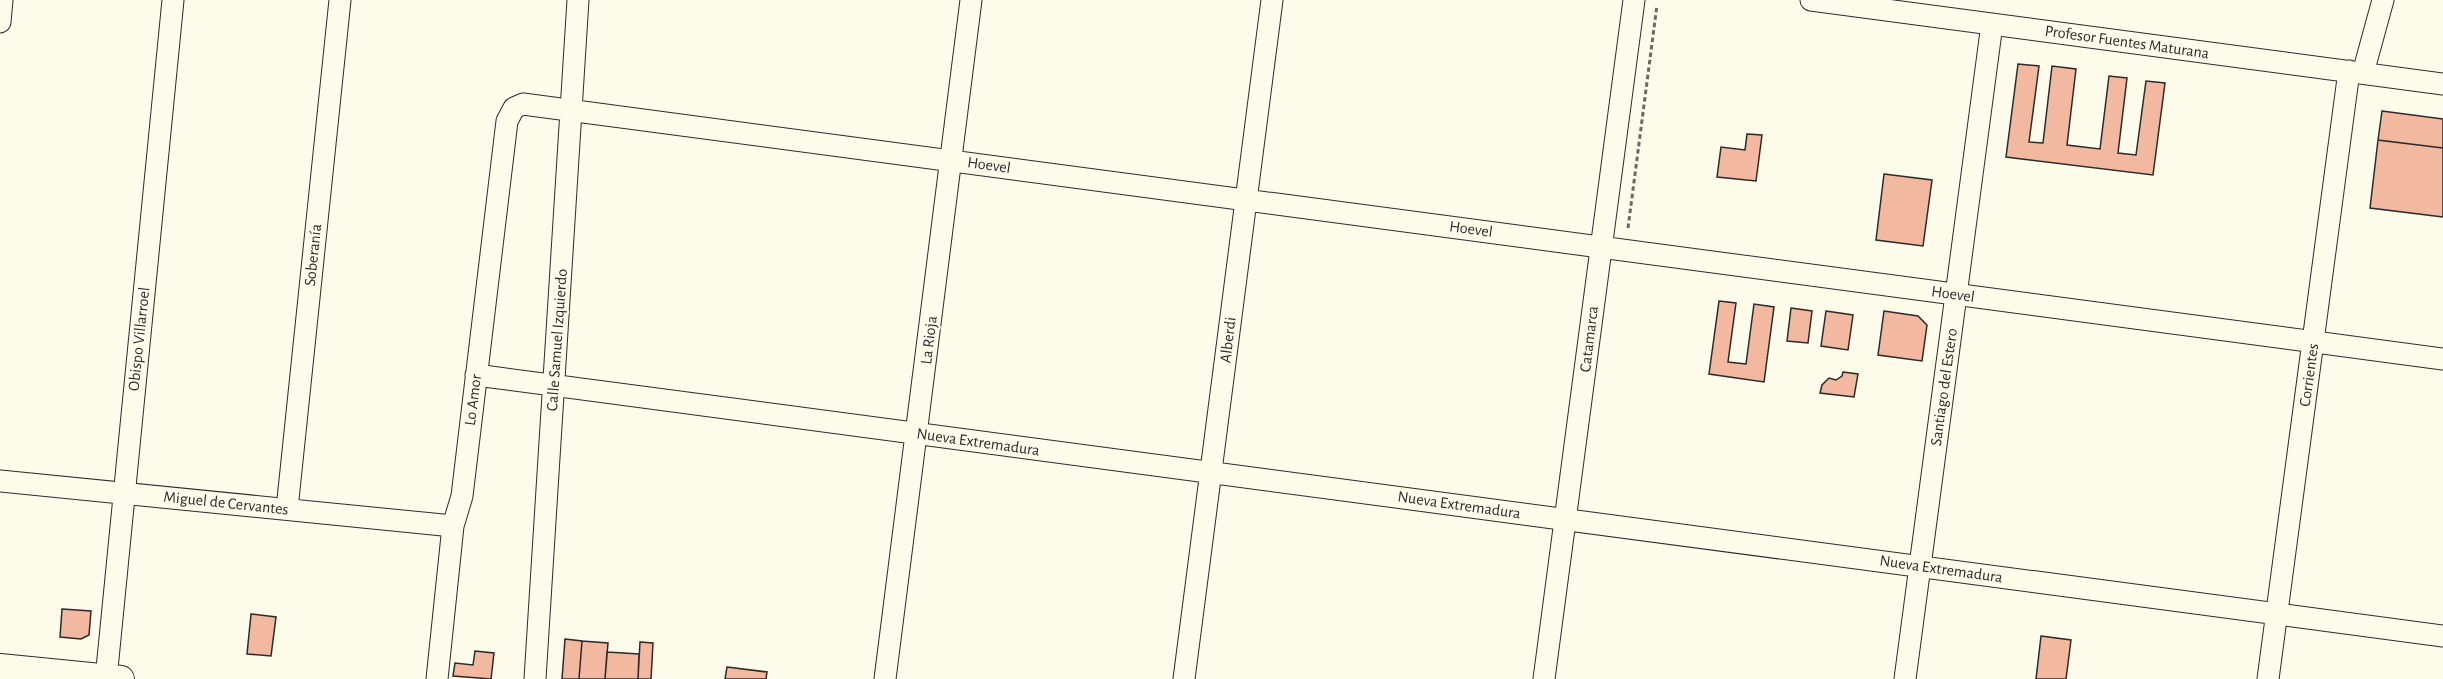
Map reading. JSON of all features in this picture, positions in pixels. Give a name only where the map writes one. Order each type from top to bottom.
[{"type":"main road","points":[[0,667],[111,679]]},
{"type":"street","points":[[0,22],[2,0]]},
{"type":"street","name":"Obispo Villarroel","points":[[111,679],[124,493],[173,0]]},
{"type":"street","name":"Soberanía","points":[[287,509],[340,0]]},
{"type":"street","name":"Calle Samuel Izquierdo","points":[[535,679],[578,0]]},
{"type":"street","name":"La Rioja","points":[[885,679],[971,0]]},
{"type":"street","name":"Alberdi","points":[[1184,679],[1272,0]]},
{"type":"street","name":"Catamarca","points":[[1544,679],[1634,0]]},
{"type":"street","name":"Profesor Fuentes Maturana","points":[[1811,0],[2443,84]]},
{"type":"street","name":"Corrientes","points":[[2268,679],[2313,342],[2356,72],[2383,0]]},
{"type":"street","name":"Santiago del Estero","points":[[1905,679],[1992,24]]},
{"type":"street","name":"Hoevel","points":[[507,121],[514,108],[523,104],[571,109],[2443,359]]},
{"type":"street","name":"Lo Amor","points":[[437,679],[453,526],[461,506],[507,121]]},
{"type":"street","name":"Nueva Extremadura","points":[[476,375],[2443,636]]},
{"type":"street","name":"Miguel de Cervantes","points":[[0,481],[453,526]]},
{"type":"path","points":[[1628,228],[1658,5]]},
{"type":"building","points":[[2018,64],[2039,66],[2029,142],[2043,143],[2052,66],[2076,69],[2067,145],[2100,149],[2109,76],[2127,78],[2118,153],[2136,155],[2146,81],[2165,83],[2153,175],[2006,157]]},
{"type":"building","points":[[2382,111],[2443,119],[2443,148],[2378,140]]},
{"type":"building","points":[[1747,134],[1762,135],[1756,181],[1717,177],[1721,147],[1745,150]]},
{"type":"building","points":[[2378,140],[2443,148],[2443,217],[2370,208]]},
{"type":"building","points":[[1884,174],[1932,180],[1923,246],[1876,240]]},
{"type":"building","points":[[1719,301],[1736,303],[1728,362],[1746,364],[1754,304],[1774,307],[1764,382],[1709,374]]},
{"type":"building","points":[[1791,308],[1812,311],[1808,343],[1787,341]]},
{"type":"building","points":[[1826,311],[1853,315],[1848,350],[1821,346]]},
{"type":"building","points":[[1884,311],[1918,316],[1927,325],[1922,361],[1878,355]]},
{"type":"building","points":[[1843,372],[1858,374],[1854,397],[1820,393],[1822,385],[1829,378],[1836,380],[1842,376]]},
{"type":"building","points":[[62,609],[91,611],[89,635],[81,639],[60,637]]},
{"type":"building","points":[[251,614],[276,617],[271,656],[247,654]]},
{"type":"building","points":[[2041,636],[2071,640],[2066,679],[2036,679]]},
{"type":"building","points":[[565,639],[582,641],[579,679],[562,679]]},
{"type":"building","points":[[582,641],[608,643],[605,679],[579,679]]},
{"type":"building","points":[[640,642],[653,643],[651,679],[638,679]]},
{"type":"building","points":[[475,651],[494,653],[491,679],[453,676],[455,663],[473,665]]},
{"type":"building","points":[[607,652],[639,654],[638,679],[605,679]]},
{"type":"building","points":[[727,667],[767,672],[766,679],[725,679]]}]
